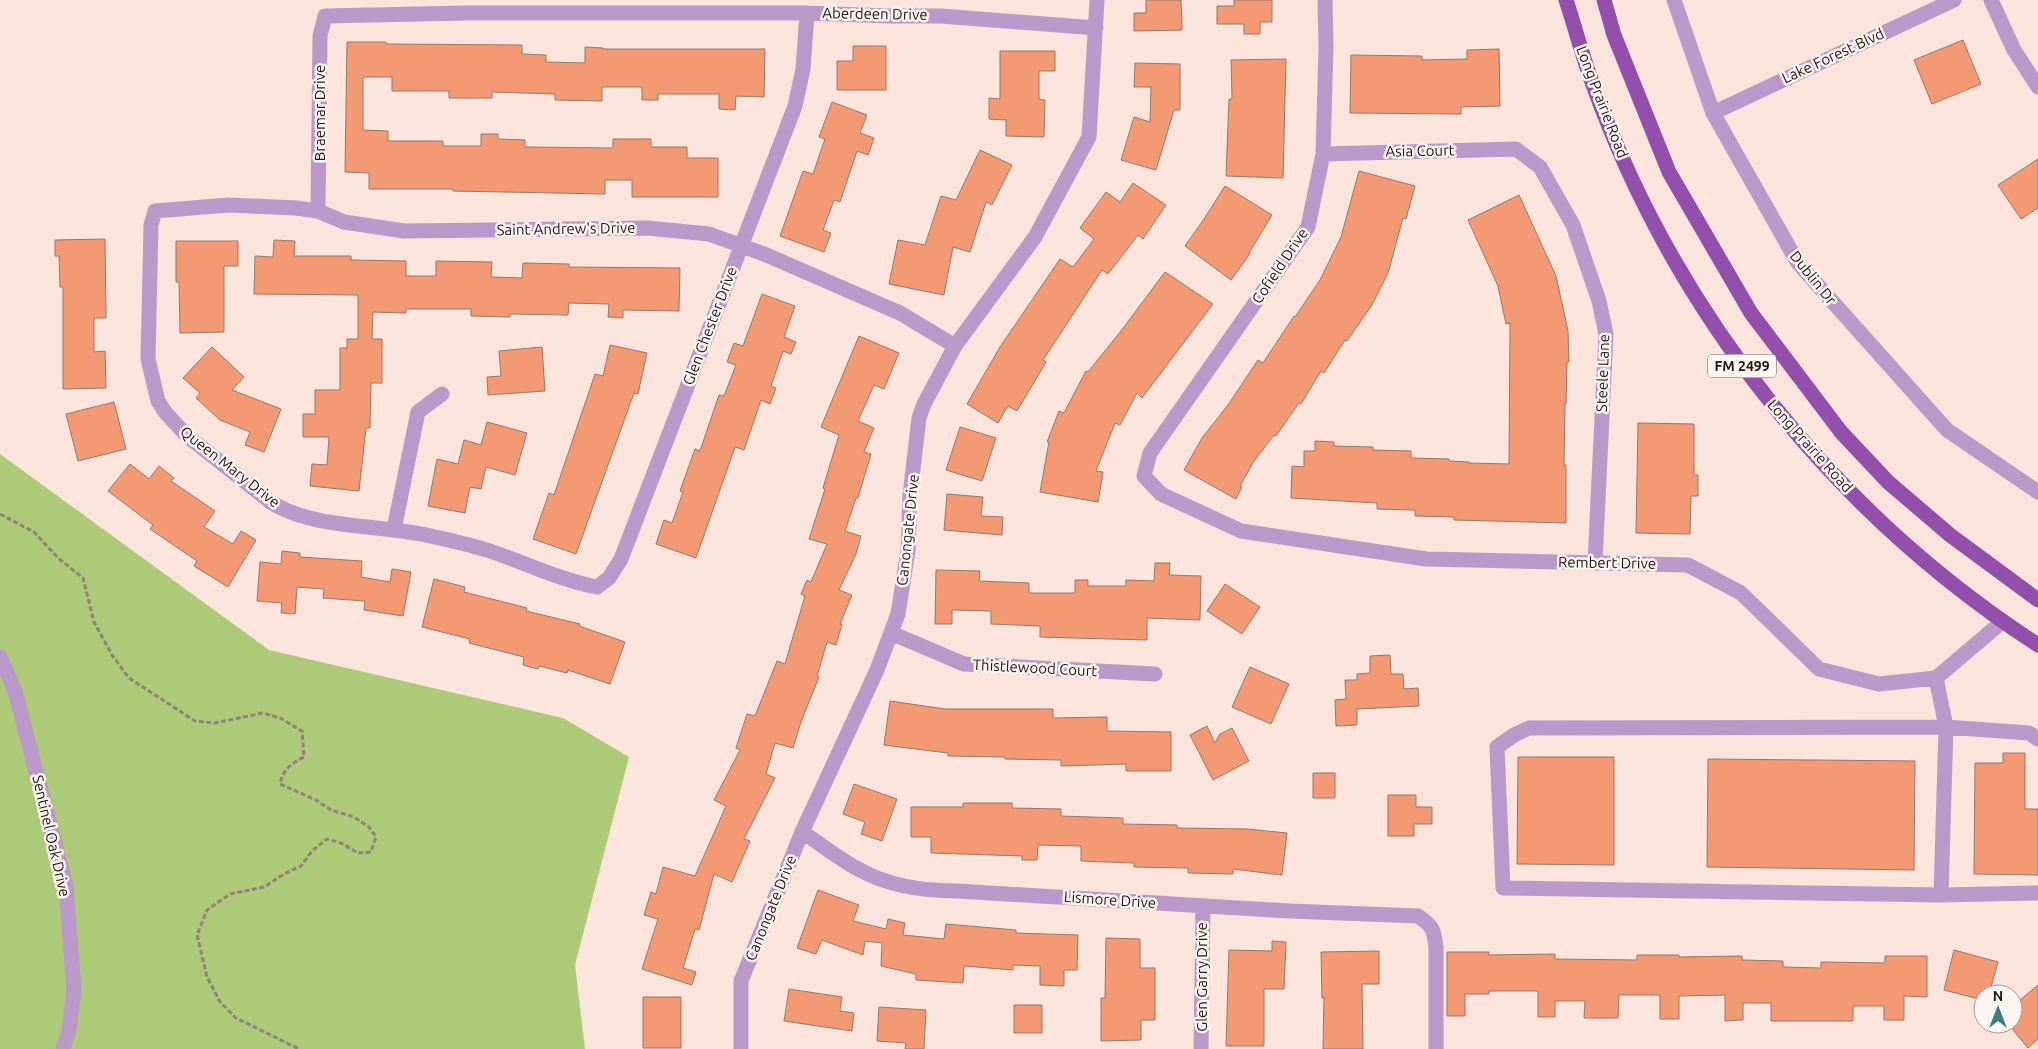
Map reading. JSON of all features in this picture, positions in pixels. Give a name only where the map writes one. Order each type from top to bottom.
[{"type":"main road","name":"Long Prairie Road","points":[[1566,0],[1592,82],[1615,141],[1643,202],[1708,318],[1742,367],[1779,414],[1828,470],[1884,525],[2002,622],[2038,645]]},
{"type":"main road","name":"FM 2499","points":[[1604,0],[1618,43],[1669,172],[1751,314],[1841,432],[1888,482],[1950,535],[2038,600]]},
{"type":"street","points":[[1096,0],[1096,28]]},
{"type":"street","name":"Cofield Drive","points":[[1161,494],[1144,476],[1150,453],[1308,227],[1323,154],[1326,47],[1325,0]]},
{"type":"street","name":"Dublin Dr","points":[[1674,0],[1713,113],[1798,263],[1947,430],[2038,492]]},
{"type":"street","name":"Lake Forest Blvd","points":[[1713,113],[1954,0]]},
{"type":"street","points":[[1991,0],[2014,50],[2038,87]]},
{"type":"street","name":"Aberdeen Drive","points":[[325,16],[466,12],[807,13],[941,16],[1096,28]]},
{"type":"street","name":"Glen Chester Drive","points":[[556,577],[597,588],[610,578],[621,559],[795,106],[803,69],[807,13]]},
{"type":"street","name":"Braemar Drive","points":[[318,211],[320,36],[325,16]]},
{"type":"street","name":"Canongate Drive","points":[[742,1049],[740,981],[802,832],[877,670],[898,614],[908,551],[910,495],[919,418],[924,404],[955,346],[1035,237],[1089,138],[1096,28]]},
{"type":"street","name":"Asia Court","points":[[1323,154],[1516,149]]},
{"type":"street","name":"Steele Lane","points":[[1516,149],[1540,167],[1573,225],[1601,309],[1606,334],[1595,562]]},
{"type":"street","name":"Saint Andrew's Drive","points":[[155,211],[229,206],[318,211],[344,222],[404,231],[647,228],[709,234],[900,313],[955,346]]},
{"type":"street","name":"Queen Mary Drive","points":[[155,211],[150,225],[148,359],[158,401],[165,412],[186,435],[272,503],[287,512],[337,523],[394,528],[432,536],[490,551],[556,577]]},
{"type":"street","points":[[394,528],[418,412],[442,394]]},
{"type":"street","name":"Rembert Drive","points":[[1161,494],[1241,531],[1426,559],[1688,564],[1741,593],[1819,668],[1879,684],[1936,678]]},
{"type":"street","points":[[1941,895],[1946,727],[1936,678],[2002,622]]},
{"type":"street","name":"Thistlewood Court","points":[[891,633],[964,664],[1155,674]]},
{"type":"street","name":"Sentinel Oak Drive","points":[[0,657],[15,691],[66,886],[74,990],[69,1030],[63,1049]]},
{"type":"street","points":[[2038,739],[2029,733],[1946,727],[1529,728],[1496,747],[1504,888],[1941,895],[2038,893]]},
{"type":"street","name":"Lismore Drive","points":[[802,832],[860,870],[881,879],[931,891],[1289,911],[1406,914],[1418,916],[1429,923],[1434,933],[1436,947],[1436,1049]]},
{"type":"street","name":"Glen Garry Drive","points":[[1202,1049],[1203,906]]},
{"type":"path","points":[[0,514],[34,532],[58,558],[83,578],[94,622],[112,655],[129,678],[195,721],[214,723],[263,713],[280,718],[302,731],[304,757],[291,764],[282,773],[280,784],[316,800],[331,810],[354,817],[369,827],[376,836],[371,852],[358,853],[341,842],[327,839],[312,851],[301,866],[264,887],[230,894],[207,910],[197,935],[207,977],[220,1002],[236,1018],[299,1049]]},
{"type":"green space","points":[[0,454],[269,650],[563,718],[629,757],[575,965],[585,1049],[0,1049]]},
{"type":"building","points":[[1146,0],[1181,0],[1182,30],[1134,31],[1134,13],[1146,13]]},
{"type":"building","points":[[1234,0],[1272,0],[1272,22],[1260,22],[1260,34],[1244,34],[1244,24],[1217,24],[1217,6],[1234,6]]},
{"type":"building","points":[[1963,40],[1981,84],[1932,104],[1914,60]]},
{"type":"building","points":[[347,42],[522,45],[522,54],[546,55],[546,62],[585,63],[585,47],[603,49],[765,49],[764,97],[736,96],[735,110],[719,109],[719,94],[658,94],[658,100],[642,100],[642,87],[602,87],[602,101],[555,100],[555,94],[492,92],[492,98],[449,98],[449,91],[392,91],[392,77],[363,77],[363,130],[388,131],[388,141],[443,141],[443,146],[481,146],[481,134],[498,134],[498,139],[525,140],[525,147],[613,148],[613,139],[651,139],[651,147],[687,147],[687,158],[718,158],[718,197],[632,197],[632,180],[605,180],[605,194],[453,191],[453,189],[369,189],[369,173],[345,172]]},
{"type":"building","points":[[853,46],[886,46],[886,90],[837,90],[837,61],[853,61]]},
{"type":"building","points":[[1499,49],[1500,106],[1461,107],[1461,114],[1350,113],[1351,55],[1422,56],[1422,60],[1467,59],[1467,50]]},
{"type":"building","points":[[1000,51],[1055,51],[1055,71],[1039,71],[1039,99],[1045,100],[1044,137],[1006,136],[1006,120],[989,119],[989,98],[1000,99]]},
{"type":"building","points":[[1286,59],[1283,178],[1226,176],[1229,99],[1232,99],[1231,60]]},
{"type":"building","points":[[1135,63],[1180,64],[1180,110],[1174,110],[1156,170],[1121,160],[1134,117],[1150,122],[1151,87],[1134,87]]},
{"type":"building","points":[[832,102],[867,115],[860,133],[874,138],[868,155],[857,151],[840,202],[834,200],[823,230],[831,233],[824,252],[780,236],[803,171],[813,174],[825,139],[819,137]]},
{"type":"building","points":[[980,150],[1012,165],[992,205],[986,202],[970,252],[953,247],[944,295],[889,284],[898,240],[925,245],[941,196],[956,200]]},
{"type":"building","points":[[2038,159],[2038,208],[2021,219],[1998,185]]},
{"type":"building","points":[[1359,171],[1415,186],[1406,219],[1403,218],[1388,273],[1372,305],[1347,341],[1345,340],[1324,373],[1321,371],[1301,404],[1299,403],[1276,436],[1274,435],[1254,461],[1240,486],[1242,487],[1236,499],[1184,470],[1202,438],[1228,405],[1258,360],[1263,363],[1320,280],[1341,237]]},
{"type":"building","points":[[1133,183],[1166,205],[1143,239],[1138,235],[1108,274],[1102,270],[1043,360],[1046,362],[1017,411],[1008,406],[998,423],[967,404],[1000,347],[1060,259],[1073,267],[1094,239],[1080,228],[1106,192],[1120,202]]},
{"type":"building","points":[[1225,186],[1272,215],[1250,254],[1231,280],[1185,246]]},
{"type":"building","points":[[1519,195],[1556,276],[1568,331],[1569,362],[1567,362],[1564,465],[1566,465],[1566,523],[1454,520],[1454,517],[1415,516],[1415,510],[1377,509],[1377,503],[1291,498],[1292,466],[1304,467],[1304,451],[1315,451],[1315,441],[1334,442],[1334,446],[1373,447],[1373,450],[1411,451],[1411,458],[1509,464],[1510,323],[1506,324],[1498,286],[1468,220]]},
{"type":"building","points":[[105,239],[106,318],[94,318],[94,352],[105,351],[106,388],[63,389],[63,287],[60,287],[59,256],[55,256],[55,240]]},
{"type":"building","points":[[274,240],[295,241],[294,256],[351,256],[351,260],[406,261],[406,276],[436,276],[436,261],[492,262],[491,277],[522,278],[523,263],[569,264],[569,267],[680,268],[679,311],[623,310],[623,318],[608,317],[609,304],[569,303],[568,315],[510,314],[510,317],[471,316],[471,309],[406,309],[406,313],[373,312],[372,339],[382,339],[382,383],[371,383],[370,428],[366,428],[359,491],[310,486],[312,464],[327,465],[329,437],[303,437],[303,414],[315,414],[315,390],[340,390],[340,348],[347,348],[347,339],[358,339],[358,295],[254,294],[255,256],[273,257]]},
{"type":"building","points":[[176,241],[238,241],[238,266],[224,266],[224,332],[180,333],[179,282],[176,282]]},
{"type":"building","points":[[1165,272],[1213,304],[1142,398],[1137,393],[1120,425],[1115,423],[1096,471],[1103,472],[1098,502],[1040,492],[1049,442],[1047,442],[1059,411],[1064,413],[1086,371],[1088,372],[1121,331]]},
{"type":"building","points":[[762,294],[795,306],[784,337],[796,342],[791,354],[783,351],[771,386],[776,388],[770,404],[761,400],[744,450],[735,447],[696,558],[656,544],[664,520],[672,523],[683,492],[680,491],[695,449],[700,451],[719,395],[724,396],[736,365],[727,362],[734,343],[743,346]]},
{"type":"building","points":[[859,336],[899,353],[884,389],[874,385],[858,421],[874,428],[864,452],[871,454],[858,498],[856,498],[845,531],[861,536],[856,554],[839,590],[852,595],[840,624],[842,624],[836,645],[827,642],[817,676],[819,677],[793,748],[775,743],[766,774],[775,778],[744,839],[750,841],[732,882],[714,874],[699,930],[695,929],[683,968],[696,972],[692,985],[642,969],[658,919],[644,915],[651,892],[656,894],[663,867],[695,876],[726,806],[714,800],[740,750],[736,748],[747,714],[755,716],[777,661],[785,664],[805,596],[801,594],[807,580],[811,582],[827,544],[809,539],[825,489],[823,488],[839,435],[821,427]]},
{"type":"building","points":[[610,345],[647,353],[638,394],[634,393],[576,554],[533,539],[549,493],[554,495],[595,374],[603,376]]},
{"type":"building","points":[[212,347],[244,377],[232,390],[281,409],[264,452],[245,445],[250,432],[220,420],[196,398],[200,393],[183,378]]},
{"type":"building","points":[[542,347],[545,391],[488,395],[487,377],[501,376],[499,351]]},
{"type":"building","points":[[114,402],[126,449],[78,461],[66,414]]},
{"type":"building","points":[[487,422],[527,433],[515,475],[486,467],[481,489],[470,487],[465,513],[428,506],[437,459],[458,464],[464,440],[481,445]]},
{"type":"building","points":[[1638,423],[1694,424],[1694,475],[1698,475],[1698,496],[1691,496],[1690,534],[1636,533]]},
{"type":"building","points":[[960,427],[996,438],[982,481],[946,470]]},
{"type":"building","points":[[130,464],[149,479],[159,466],[174,478],[171,481],[215,511],[204,527],[233,544],[241,531],[256,540],[228,587],[194,566],[197,561],[150,529],[153,525],[108,491]]},
{"type":"building","points":[[947,494],[983,497],[981,516],[1003,517],[1002,535],[944,530]]},
{"type":"building","points":[[282,551],[300,553],[300,557],[362,561],[361,577],[390,582],[392,569],[411,572],[403,616],[364,610],[365,601],[323,598],[324,589],[297,587],[295,614],[281,613],[282,603],[257,601],[260,562],[281,564]]},
{"type":"building","points":[[1155,563],[1170,563],[1169,575],[1201,576],[1200,620],[1147,618],[1147,640],[1040,637],[1040,626],[991,624],[991,611],[952,610],[952,624],[935,624],[936,570],[980,571],[979,581],[1029,583],[1029,593],[1075,593],[1075,580],[1088,580],[1088,586],[1126,586],[1126,580],[1154,581]]},
{"type":"building","points":[[434,579],[465,587],[464,592],[527,608],[526,611],[580,624],[579,626],[625,642],[610,684],[568,670],[567,673],[539,666],[538,669],[523,665],[524,657],[469,643],[470,639],[422,627]]},
{"type":"building","points":[[1225,584],[1260,607],[1242,634],[1207,611]]},
{"type":"building","points":[[1390,655],[1391,674],[1403,674],[1404,689],[1418,688],[1419,706],[1357,709],[1357,725],[1336,726],[1335,700],[1346,699],[1345,680],[1357,680],[1357,674],[1370,673],[1370,656]]},
{"type":"building","points":[[1250,667],[1289,684],[1271,724],[1232,707]]},
{"type":"building","points":[[890,701],[945,709],[1053,709],[1053,718],[1107,717],[1107,731],[1171,732],[1171,771],[1126,771],[1126,764],[1061,766],[1061,760],[948,756],[948,753],[884,745]]},
{"type":"building","points":[[1207,726],[1215,743],[1220,734],[1232,728],[1249,761],[1213,780],[1190,735]]},
{"type":"building","points":[[2003,753],[2025,753],[2025,809],[2038,809],[2038,875],[1974,874],[1975,763],[2003,763]]},
{"type":"building","points":[[1518,757],[1614,757],[1614,865],[1517,864]]},
{"type":"building","points":[[1708,759],[1915,761],[1914,870],[1707,867]]},
{"type":"building","points":[[1313,773],[1335,773],[1335,798],[1313,798]]},
{"type":"building","points":[[854,784],[897,799],[882,841],[861,834],[865,822],[843,814]]},
{"type":"building","points":[[1388,795],[1416,795],[1416,807],[1432,807],[1432,824],[1414,824],[1414,836],[1388,836]]},
{"type":"building","points":[[963,803],[1012,803],[1012,808],[1061,809],[1061,816],[1123,818],[1123,824],[1177,825],[1177,828],[1247,829],[1287,833],[1282,875],[1233,869],[1233,874],[1188,873],[1188,868],[1134,867],[1134,863],[1081,861],[1081,846],[1038,845],[1037,860],[1022,860],[1022,856],[931,853],[931,837],[911,837],[911,807],[963,807]]},
{"type":"building","points":[[818,890],[859,905],[853,921],[886,929],[888,919],[905,923],[903,935],[944,939],[946,924],[1016,930],[1016,933],[1078,935],[1077,970],[1064,970],[1064,986],[1040,985],[1040,966],[1013,965],[1013,970],[964,966],[963,983],[916,980],[916,974],[881,966],[882,943],[865,941],[863,955],[822,940],[816,954],[797,948]]},
{"type":"building","points":[[1106,938],[1140,939],[1140,968],[1155,968],[1155,1020],[1141,1020],[1141,1040],[1101,1041],[1101,998],[1105,998]]},
{"type":"building","points":[[1272,941],[1286,942],[1284,989],[1264,989],[1264,1046],[1226,1046],[1229,950],[1272,951]]},
{"type":"building","points":[[1954,950],[1998,962],[1992,984],[1973,984],[1973,997],[1944,990]]},
{"type":"building","points":[[1379,951],[1379,984],[1362,984],[1363,1049],[1323,1049],[1324,997],[1322,998],[1321,952]]},
{"type":"building","points":[[1447,952],[1489,952],[1489,955],[1555,954],[1555,959],[1637,960],[1637,955],[1679,955],[1679,957],[1742,956],[1742,960],[1783,961],[1783,967],[1821,968],[1821,962],[1885,963],[1885,956],[1927,956],[1927,997],[1904,996],[1904,1020],[1884,1020],[1884,1006],[1853,1006],[1853,1021],[1771,1021],[1771,1003],[1743,1003],[1743,1020],[1725,1021],[1725,995],[1679,996],[1679,1019],[1660,1019],[1660,995],[1619,995],[1618,1018],[1584,1018],[1585,1001],[1555,1001],[1555,1017],[1538,1017],[1538,991],[1489,991],[1489,994],[1465,994],[1465,1016],[1447,1016]]},
{"type":"building","points":[[2038,985],[2038,1039],[2028,1048],[2016,1034],[2023,1034],[2023,998]]},
{"type":"building","points":[[789,989],[842,997],[840,1011],[854,1013],[852,1031],[784,1021]]},
{"type":"building","points":[[643,997],[681,997],[681,1048],[643,1048]]},
{"type":"building","points":[[1014,1005],[1042,1005],[1042,1033],[1014,1033]]},
{"type":"building","points":[[879,1007],[926,1010],[924,1049],[905,1049],[906,1043],[877,1041]]}]
